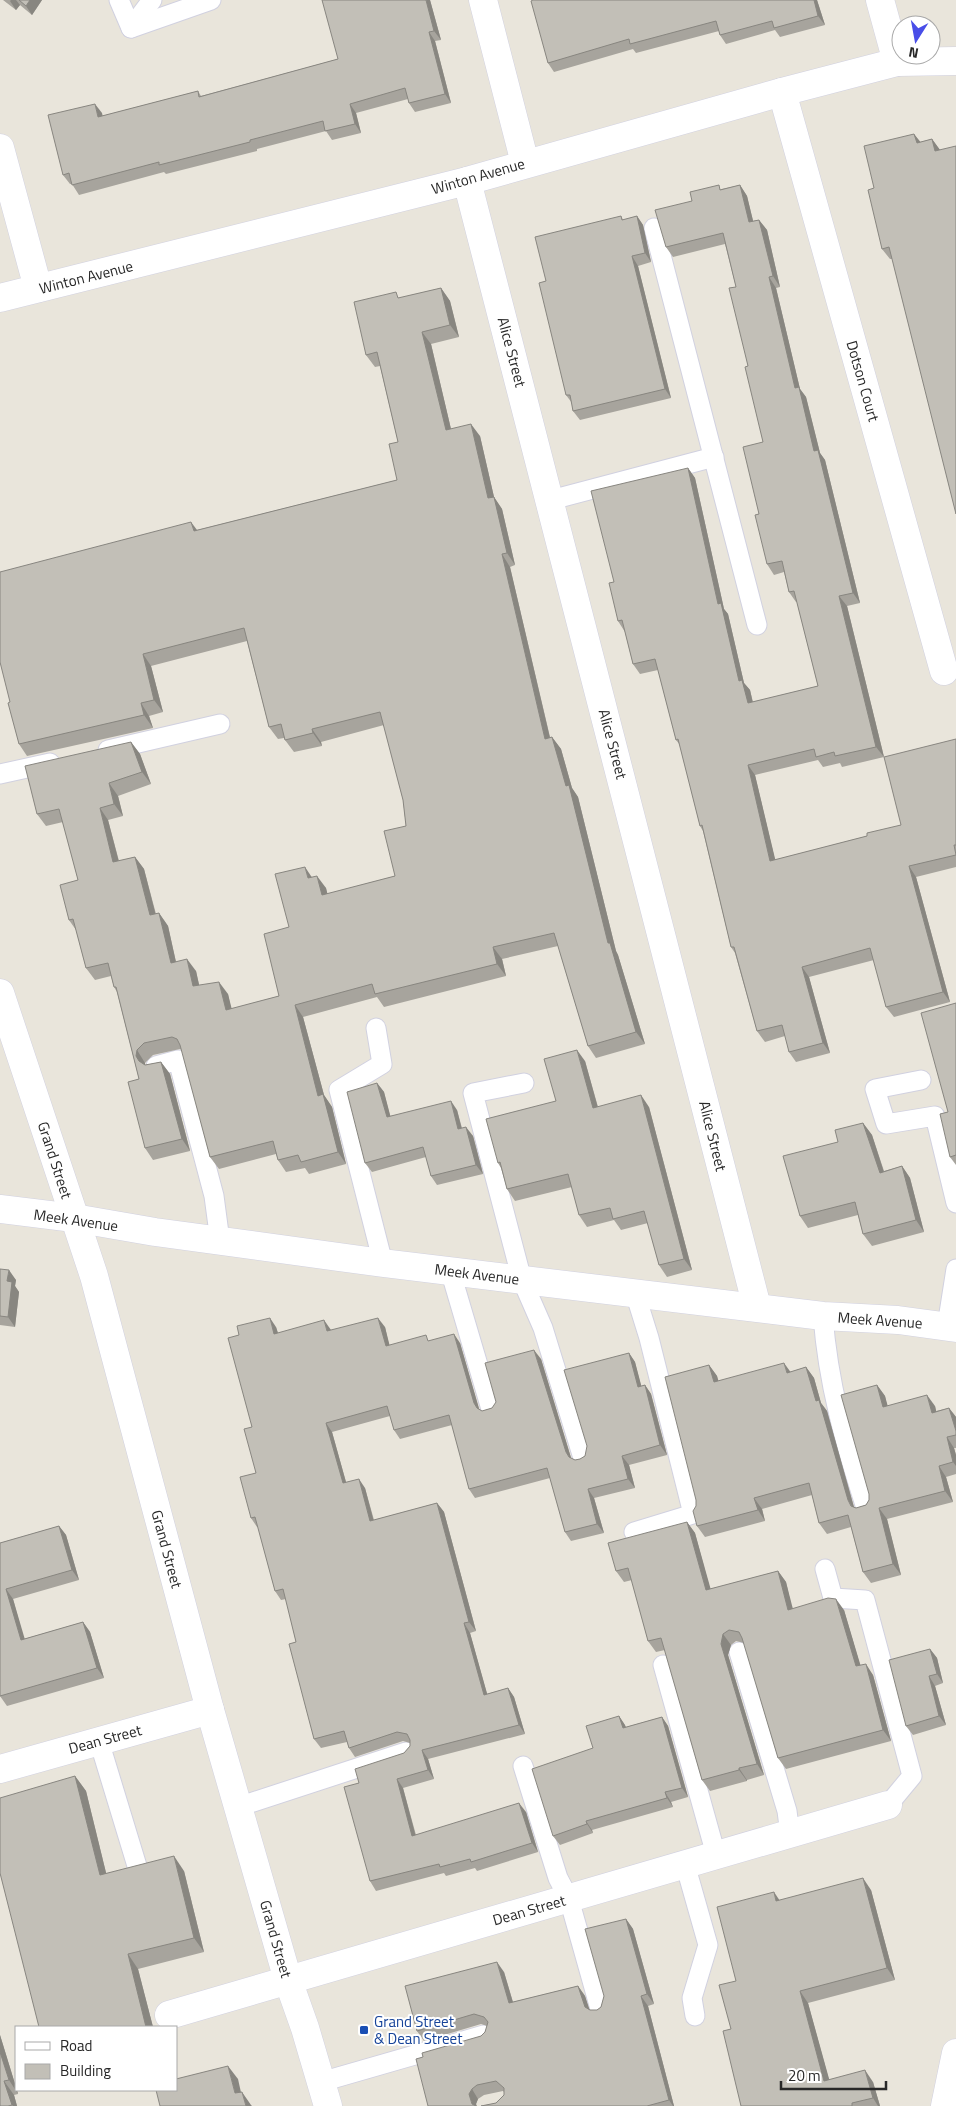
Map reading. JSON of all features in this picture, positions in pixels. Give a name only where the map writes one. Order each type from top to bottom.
[{"type":"street","points":[[483,0],[525,163]]},
{"type":"street","points":[[880,0],[891,40]]},
{"type":"street","name":"Winton Avenue","points":[[941,61],[956,61]]},
{"type":"street","name":"Winton Avenue","points":[[0,298],[467,181],[525,163],[891,64]]},
{"type":"street","name":"Dotson Court","points":[[782,92],[944,670]]},
{"type":"street","points":[[0,148],[38,288]]},
{"type":"street","name":"Alice Street","points":[[467,181],[551,500],[757,1307]]},
{"type":"street","name":"Grand Street","points":[[0,993],[94,1276],[210,1710],[288,1980],[305,2028],[324,2094]]},
{"type":"street","name":"Meek Avenue","points":[[0,1209],[382,1263],[823,1316],[898,1320],[951,1327]]},
{"type":"street","name":"Dean Street","points":[[0,1769],[210,1710]]},
{"type":"street","name":"Dean Street","points":[[169,2015],[888,1805]]},
{"type":"street","points":[[946,2106],[956,2053]]},
{"type":"lane","points":[[119,0],[131,28]]},
{"type":"lane","points":[[131,28],[152,0]]},
{"type":"lane","points":[[131,28],[211,0]]},
{"type":"lane","points":[[654,228],[757,625]]},
{"type":"lane","points":[[551,500],[714,457]]},
{"type":"lane","points":[[90,754],[220,724]]},
{"type":"lane","points":[[0,774],[72,758]]},
{"type":"lane","points":[[376,1028],[382,1064],[339,1090],[382,1263]]},
{"type":"lane","points":[[156,1066],[178,1060],[214,1196],[220,1241]]},
{"type":"lane","points":[[921,1080],[875,1089],[886,1124],[935,1116],[956,1203]]},
{"type":"lane","points":[[524,1082],[473,1093],[522,1280],[543,1328],[583,1458]]},
{"type":"lane","points":[[951,1327],[956,1269]]},
{"type":"lane","points":[[450,1270],[491,1409]]},
{"type":"lane","points":[[634,1532],[693,1514],[649,1338],[635,1294]]},
{"type":"lane","points":[[823,1316],[826,1354],[835,1404],[849,1458],[866,1508]]},
{"type":"lane","points":[[825,1570],[833,1598],[866,1600],[912,1776],[888,1805]]},
{"type":"lane","points":[[739,1652],[787,1811],[790,1834]]},
{"type":"lane","points":[[663,1665],[716,1855]]},
{"type":"lane","points":[[99,1741],[137,1866]]},
{"type":"lane","points":[[238,1807],[406,1752]]},
{"type":"lane","points":[[523,1766],[558,1878],[569,1899],[600,2008]]},
{"type":"lane","points":[[685,1864],[708,1945],[692,1998],[695,2016]]},
{"type":"lane","points":[[324,2094],[484,2034]]},
{"type":"building","points":[[19,0],[30,0],[26,6]]},
{"type":"building","points":[[322,0],[426,0],[434,31],[429,32],[445,94],[409,103],[405,88],[350,104],[355,124],[325,131],[323,121],[250,140],[250,142],[159,165],[159,162],[72,185],[69,173],[63,175],[48,115],[95,104],[98,117],[198,91],[199,97],[338,59]]},
{"type":"building","points":[[814,0],[818,16],[774,28],[772,21],[720,35],[716,21],[630,44],[629,39],[548,63],[531,1]]},
{"type":"building","points":[[914,134],[917,143],[932,139],[935,151],[956,146],[956,514],[889,247],[882,249],[868,190],[874,188],[864,146]]},
{"type":"building","points":[[719,185],[720,190],[740,185],[749,222],[759,220],[773,276],[769,277],[795,388],[799,387],[814,451],[818,450],[853,593],[839,596],[876,747],[835,756],[834,752],[816,757],[814,749],[748,765],[770,861],[867,836],[867,833],[901,825],[884,757],[956,739],[956,845],[954,845],[956,855],[909,866],[943,992],[886,1007],[870,948],[802,967],[823,1043],[789,1052],[782,1025],[757,1031],[734,947],[731,947],[702,825],[700,826],[655,659],[633,664],[622,620],[618,621],[609,583],[614,582],[591,491],[688,468],[718,604],[721,603],[739,681],[742,680],[748,703],[818,686],[794,591],[789,592],[782,561],[767,564],[755,515],[759,514],[743,447],[763,442],[745,367],[748,366],[729,288],[736,287],[723,233],[666,247],[655,210],[692,201],[690,192]]},
{"type":"building","points":[[621,216],[622,220],[637,216],[645,253],[632,256],[665,389],[573,411],[570,395],[566,395],[539,283],[546,281],[535,237]]},
{"type":"building","points":[[441,288],[450,325],[422,332],[446,430],[471,424],[488,498],[494,497],[507,553],[502,554],[545,739],[552,737],[566,786],[569,785],[608,943],[610,943],[636,1032],[588,1046],[554,933],[493,947],[497,964],[375,994],[372,984],[295,1005],[318,1096],[323,1094],[338,1152],[301,1162],[298,1155],[278,1160],[273,1141],[210,1157],[180,1045],[177,1039],[172,1037],[144,1043],[137,1050],[136,1056],[145,1065],[161,1062],[182,1139],[145,1148],[128,1082],[139,1079],[116,987],[114,987],[108,963],[86,968],[73,919],[69,920],[60,885],[78,880],[59,809],[37,814],[25,766],[131,742],[142,772],[109,783],[114,804],[100,808],[113,862],[135,857],[150,915],[159,913],[171,963],[187,959],[193,986],[219,982],[226,1010],[279,996],[264,934],[289,927],[275,874],[305,867],[308,878],[317,876],[322,895],[395,876],[384,831],[406,826],[403,800],[380,712],[312,729],[313,733],[285,740],[281,724],[269,727],[244,628],[143,654],[154,700],[141,703],[144,715],[19,744],[0,662],[0,572],[191,522],[194,531],[397,480],[389,444],[398,442],[377,352],[366,355],[354,302],[396,292],[398,298]]},
{"type":"building","points":[[956,1003],[956,1155],[950,1157],[940,1114],[948,1112],[921,1013]]},
{"type":"building","points":[[577,1050],[593,1108],[641,1095],[684,1259],[659,1265],[644,1211],[613,1219],[610,1208],[579,1215],[568,1174],[507,1189],[486,1119],[556,1101],[544,1059]]},
{"type":"building","points":[[377,1083],[387,1117],[451,1101],[458,1129],[466,1127],[476,1165],[431,1176],[423,1147],[365,1163],[347,1092]]},
{"type":"building","points":[[863,1123],[880,1173],[902,1166],[916,1220],[863,1234],[855,1202],[800,1216],[783,1156],[838,1142],[835,1130]]},
{"type":"building","points":[[0,1269],[9,1270],[7,1281],[12,1282],[8,1317],[0,1316]]},
{"type":"building","points":[[270,1318],[274,1334],[324,1320],[327,1331],[378,1318],[386,1346],[426,1335],[428,1341],[454,1334],[474,1403],[482,1411],[492,1408],[496,1402],[485,1363],[534,1350],[566,1452],[569,1457],[575,1460],[585,1456],[587,1446],[564,1370],[629,1353],[638,1387],[645,1385],[660,1445],[622,1456],[628,1479],[588,1489],[597,1524],[565,1532],[547,1468],[469,1489],[449,1415],[394,1430],[387,1406],[326,1423],[343,1483],[359,1479],[370,1521],[437,1503],[469,1622],[464,1623],[484,1695],[508,1688],[519,1725],[422,1750],[428,1770],[397,1779],[412,1836],[519,1803],[532,1843],[471,1862],[470,1859],[440,1867],[439,1864],[370,1881],[344,1787],[359,1783],[355,1769],[404,1753],[410,1746],[410,1740],[407,1734],[397,1732],[349,1748],[344,1731],[314,1739],[289,1644],[296,1642],[283,1589],[275,1591],[255,1517],[251,1518],[240,1477],[256,1473],[244,1429],[252,1427],[228,1338],[239,1335],[237,1326]]},
{"type":"building","points":[[784,1363],[787,1373],[806,1367],[816,1401],[819,1400],[848,1500],[851,1506],[856,1508],[866,1505],[869,1500],[869,1494],[841,1395],[877,1385],[883,1407],[927,1395],[932,1413],[949,1408],[956,1435],[947,1437],[953,1462],[939,1466],[945,1491],[879,1508],[893,1564],[863,1572],[848,1515],[819,1523],[809,1483],[754,1498],[758,1510],[697,1526],[693,1511],[696,1506],[696,1500],[665,1377],[709,1365],[714,1382]]},
{"type":"building","points":[[687,1522],[706,1590],[778,1571],[788,1610],[828,1598],[836,1599],[856,1666],[866,1664],[883,1730],[778,1758],[742,1638],[739,1632],[729,1630],[723,1634],[721,1644],[757,1764],[702,1780],[661,1638],[648,1641],[628,1568],[616,1571],[608,1543]]},
{"type":"building","points":[[59,1526],[72,1570],[6,1589],[21,1640],[83,1622],[97,1668],[0,1696],[0,1543]]},
{"type":"building","points":[[930,1649],[937,1674],[929,1676],[939,1716],[906,1726],[889,1660]]},
{"type":"building","points":[[619,1716],[623,1728],[662,1717],[682,1788],[665,1792],[667,1798],[586,1821],[587,1824],[553,1836],[532,1769],[593,1748],[586,1726]]},
{"type":"building","points":[[75,1776],[100,1875],[174,1856],[194,1938],[128,1954],[146,2026],[39,2026],[0,1873],[0,1798]]},
{"type":"building","points":[[863,1878],[887,1968],[800,1991],[824,2081],[865,2070],[873,2098],[852,2103],[852,2106],[741,2106],[723,2031],[731,2029],[719,1985],[736,1981],[717,1907],[774,1892],[776,1901]]},
{"type":"building","points":[[626,1919],[647,1994],[641,1996],[669,2100],[647,2106],[481,2106],[496,2103],[504,2095],[504,2088],[496,2081],[477,2085],[472,2089],[469,2094],[472,2104],[476,2106],[428,2106],[416,2059],[423,2057],[422,2053],[481,2036],[485,2032],[488,2022],[484,2017],[474,2014],[417,2031],[405,1986],[497,1962],[509,2003],[578,1986],[585,2007],[590,2010],[597,2010],[601,2007],[604,1996],[585,1929]]},
{"type":"building","points":[[0,2052],[9,2080],[4,2081],[12,2105],[8,2106],[0,2106]]},
{"type":"building","points":[[228,2066],[235,2093],[242,2092],[246,2106],[160,2106],[156,2091],[178,2091],[178,2078]]},
{"type":"place","name":"Grand Street & Dean Street","points":[[364,2030]]}]
